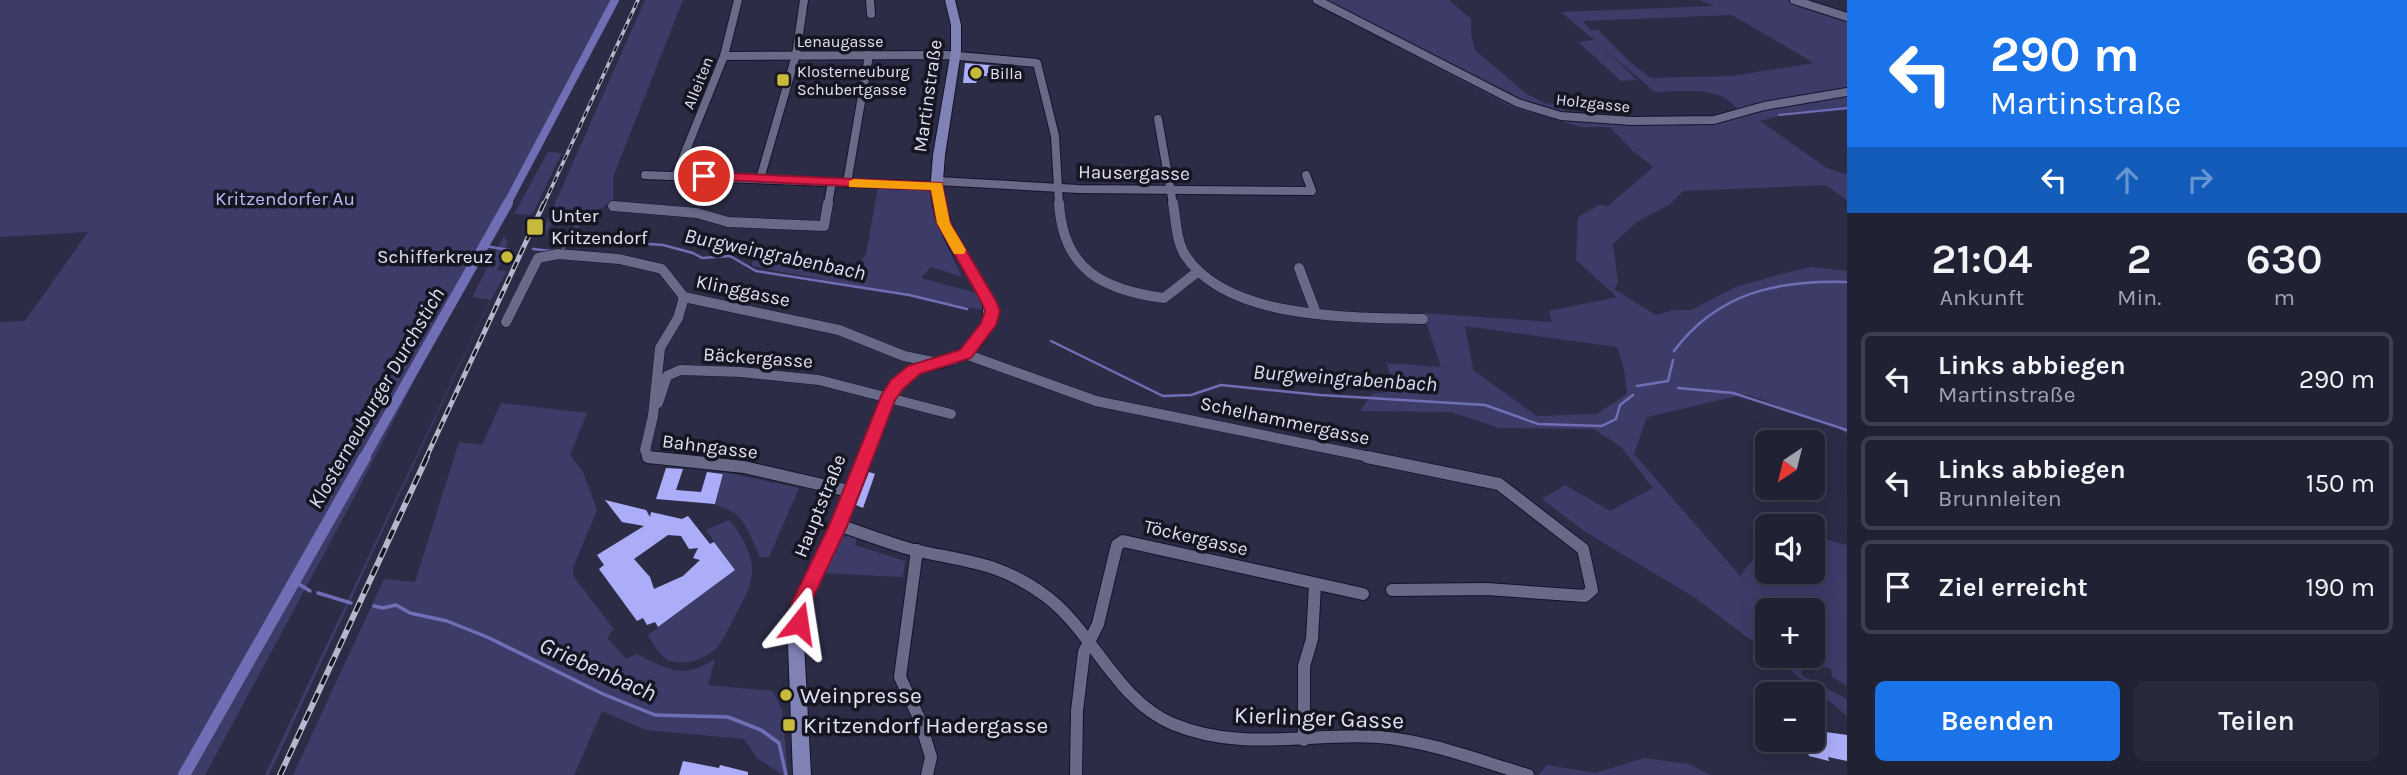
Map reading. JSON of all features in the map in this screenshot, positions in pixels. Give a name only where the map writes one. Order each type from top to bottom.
[{"type":"main road","name":"Martinstraße","points":[[950,0],[956,17],[955,57],[937,184],[944,223],[989,301],[992,311],[988,325],[965,354]]},
{"type":"main road","name":"Hauptstraße","points":[[802,775],[796,644],[802,602],[838,526],[849,491],[887,398],[897,384],[914,370],[965,354]]},
{"type":"street","name":"Alleiten","points":[[676,175],[724,56],[738,0]]},
{"type":"street","points":[[760,179],[796,55],[804,0]]},
{"type":"street","points":[[870,0],[871,14]]},
{"type":"street","name":"Holzgasse","points":[[1317,0],[1518,103],[1561,116],[1630,121],[1714,120],[1764,106],[1847,92]]},
{"type":"street","points":[[1794,0],[1847,18]]},
{"type":"street","name":"Lenaugasse","points":[[724,56],[869,55],[1037,63],[1053,126],[1059,189]]},
{"type":"street","points":[[847,183],[869,55]]},
{"type":"street","points":[[1157,119],[1183,253],[1196,273],[1227,292],[1251,301],[1354,317],[1423,319]]},
{"type":"street","name":"Hausergasse","points":[[645,175],[1170,192],[1312,191],[1306,174]]},
{"type":"street","points":[[613,206],[697,213],[728,222],[824,226],[832,183]]},
{"type":"street","points":[[1059,189],[1062,233],[1067,245],[1081,264],[1100,280],[1164,298],[1196,273]]},
{"type":"street","name":"Klinggasse","points":[[506,322],[538,258],[558,254],[619,259],[662,269],[684,297],[839,330],[904,356],[938,363]]},
{"type":"street","points":[[1299,268],[1316,313]]},
{"type":"street","name":"Bahngasse","points":[[684,297],[678,317],[660,348],[653,416],[645,450],[648,457],[744,467],[849,491]]},
{"type":"street","name":"Schelhammergasse","points":[[965,354],[1096,401],[1499,484],[1583,549],[1592,590],[1585,596],[1531,591],[1392,590]]},
{"type":"street","name":"Bäckergasse","points":[[653,416],[667,376],[680,370],[741,372],[819,380],[951,414]]},
{"type":"street","name":"Kierlinger Gasse","points":[[838,526],[917,550],[992,566],[1012,575],[1063,611],[1090,638],[1117,677],[1151,714],[1203,733],[1250,739],[1304,740],[1351,736],[1389,738],[1528,775]]},
{"type":"street","name":"Töckergasse","points":[[1090,638],[1098,624],[1114,551],[1123,541],[1363,594]]},
{"type":"street","points":[[917,550],[900,677],[919,718],[931,757],[927,775]]},
{"type":"street","points":[[1304,740],[1304,666],[1312,639],[1315,585]]},
{"type":"street","points":[[1076,775],[1077,711],[1084,652],[1090,638]]},
{"type":"green space","name":"Kritzendorfer Au","points":[[0,0],[611,0],[346,513],[205,775],[0,775],[0,322],[25,321],[88,232],[0,237]]},
{"type":"green space","points":[[645,0],[683,0],[613,177],[613,201],[586,218],[576,233],[569,237],[575,222],[558,221],[557,215],[545,236],[541,235]]},
{"type":"green space","points":[[1325,0],[1449,0],[1471,19],[1471,36],[1476,51],[1527,94],[1545,103],[1555,104],[1581,120],[1692,126],[1741,116],[1735,106],[1715,94],[1691,91],[1655,92],[1561,12],[1714,6],[1700,0],[1790,0],[1847,19],[1847,110],[1779,116],[1760,121],[1827,168],[1847,175],[1847,200],[1825,185],[1683,191],[1669,205],[1638,221],[1613,244],[1618,283],[1614,289],[1656,315],[1674,310],[1691,310],[1736,287],[1811,267],[1847,271],[1847,434],[1838,428],[1746,394],[1647,417],[1634,454],[1740,576],[1755,556],[1755,584],[1825,584],[1825,539],[1847,545],[1847,686],[1832,677],[1831,669],[1825,667],[1825,598],[1755,598],[1755,643],[1694,597],[1587,533],[1542,499],[1565,485],[1610,511],[1653,488],[1621,447],[1594,429],[1500,428],[1451,412],[1360,411],[1372,394],[1393,391],[1387,363],[1441,367],[1423,313],[1552,322],[1549,311],[1617,297],[1576,260],[1578,217],[1599,205],[1608,206],[1653,167],[1610,127],[1582,127],[1514,108],[1393,45],[1352,13]],"holes":[[[1732,15],[1814,63],[1731,76],[1651,78],[1631,63],[1598,30],[1591,30],[1583,21]],[[1465,326],[1617,347],[1624,369],[1627,394],[1597,414],[1537,416],[1473,370]]]},
{"type":"green space","points":[[1595,40],[1637,80],[1621,81],[1578,42]]},
{"type":"green space","points":[[548,152],[562,153],[532,215],[514,214]]},
{"type":"green space","points":[[878,188],[929,190],[934,219],[962,277],[931,267],[921,278],[977,293],[984,300],[987,311],[752,266],[753,250],[858,265],[866,254]]},
{"type":"green space","points":[[504,236],[508,243],[497,270],[507,271],[491,299],[269,775],[265,775],[490,300],[472,297]]},
{"type":"green space","points":[[501,403],[587,413],[570,455],[583,472],[597,510],[573,568],[573,576],[614,629],[607,638],[626,659],[637,654],[667,668],[684,671],[715,659],[708,685],[773,691],[782,710],[788,775],[783,775],[757,758],[744,739],[646,730],[602,711],[574,775],[293,775],[384,579],[415,582],[459,442],[482,445]]},
{"type":"green space","points":[[724,472],[799,488],[769,557],[760,557],[739,517],[715,505]]},
{"type":"green space","points":[[729,520],[742,537],[751,560],[751,579],[745,596],[722,640],[713,651],[688,662],[668,660],[648,635],[735,570],[706,530]]},
{"type":"green space","points":[[850,535],[857,537],[855,545],[905,561],[903,577],[822,573],[838,539]]},
{"type":"green space","points":[[1788,668],[1802,668],[1801,675],[1814,682],[1805,682]]},
{"type":"green space","points":[[1825,688],[1847,699],[1847,716],[1825,698]]},
{"type":"green space","points":[[1644,758],[1688,764],[1711,775],[1538,775],[1547,765],[1595,773]]},
{"type":"building","name":"Billa","points":[[965,63],[1000,66],[999,74],[987,73],[987,76],[980,76],[976,83],[963,83]]},
{"type":"building","points":[[666,468],[683,469],[676,490],[701,492],[707,472],[723,474],[715,504],[656,499]]},
{"type":"building","points":[[869,472],[875,474],[863,508],[856,505]]},
{"type":"building","points":[[605,500],[646,510],[650,517],[651,512],[682,519],[688,516],[710,544],[714,542],[735,570],[658,627],[655,622],[647,625],[643,618],[637,621],[599,569],[604,565],[597,555],[644,526],[622,522]],"holes":[[[668,535],[681,536],[689,549],[698,548],[693,558],[700,560],[683,576],[654,589],[650,577],[634,559]]]},
{"type":"building","points":[[1825,732],[1847,735],[1847,761],[1828,757],[1829,761],[1809,756],[1808,752],[1825,752]]},
{"type":"building","points":[[683,761],[719,768],[720,765],[748,772],[748,775],[679,775]]},
{"type":"waterway","name":"Klosterneuburger Durchstich","points":[[507,204],[615,0]]},
{"type":"waterway","points":[[1779,115],[1847,108]]},
{"type":"waterway","name":"Klosterneuburger Durchstich","points":[[364,458],[508,203]]},
{"type":"waterway","name":"Burgweingrabenbach","points":[[575,242],[581,239],[663,245],[702,258],[730,256],[756,271],[909,295],[967,309]]},
{"type":"waterway","name":"Burgweingrabenbach","points":[[563,248],[570,244]]},
{"type":"waterway","points":[[485,246],[509,250]]},
{"type":"waterway","points":[[533,249],[552,251]]},
{"type":"waterway","points":[[1674,351],[1691,331],[1710,315],[1751,294],[1797,284],[1847,282]]},
{"type":"waterway","name":"Burgweingrabenbach","points":[[1051,341],[1163,396],[1191,395],[1221,385],[1320,395],[1485,405],[1538,424],[1602,426],[1616,419],[1620,405],[1633,395]]},
{"type":"waterway","points":[[1637,386],[1668,381],[1673,360]]},
{"type":"waterway","name":"Burgweingrabenbach","points":[[1678,388],[1733,393],[1847,430]]},
{"type":"waterway","name":"Klosterneuburger Durchstich","points":[[184,775],[365,457]]},
{"type":"waterway","name":"Griebenbach","points":[[294,581],[310,591]]},
{"type":"waterway","name":"Griebenbach","points":[[318,593],[351,603]]},
{"type":"waterway","name":"Griebenbach","points":[[374,606],[383,608],[396,605],[410,613],[447,621],[487,637],[603,694],[655,715],[728,717],[761,730],[779,743],[786,775]]},
{"type":"railway","points":[[544,204],[638,0]]},
{"type":"railway","points":[[426,458],[544,203]]},
{"type":"railway","points":[[280,775],[427,457]]},
{"type":"slow traffic","points":[[854,184],[937,186],[944,223],[959,250]]},
{"type":"place","name":"Billa","points":[[976,73]]},
{"type":"place","name":"Klosterneuburg Schubertgasse","points":[[783,80]]},
{"type":"place","name":"Unter Kritzendorf","points":[[535,227]]},
{"type":"place","name":"Schifferkreuz","points":[[507,257]]},
{"type":"place","name":"Weinpresse","points":[[786,695]]},
{"type":"place","name":"Kritzendorf Hadergasse","points":[[789,725]]},
{"type":"route","points":[[704,176],[937,186],[944,223],[989,301],[992,311],[988,325],[965,354],[953,360],[914,370],[897,384],[887,398],[849,491],[838,526],[802,602],[799,623]]}]
